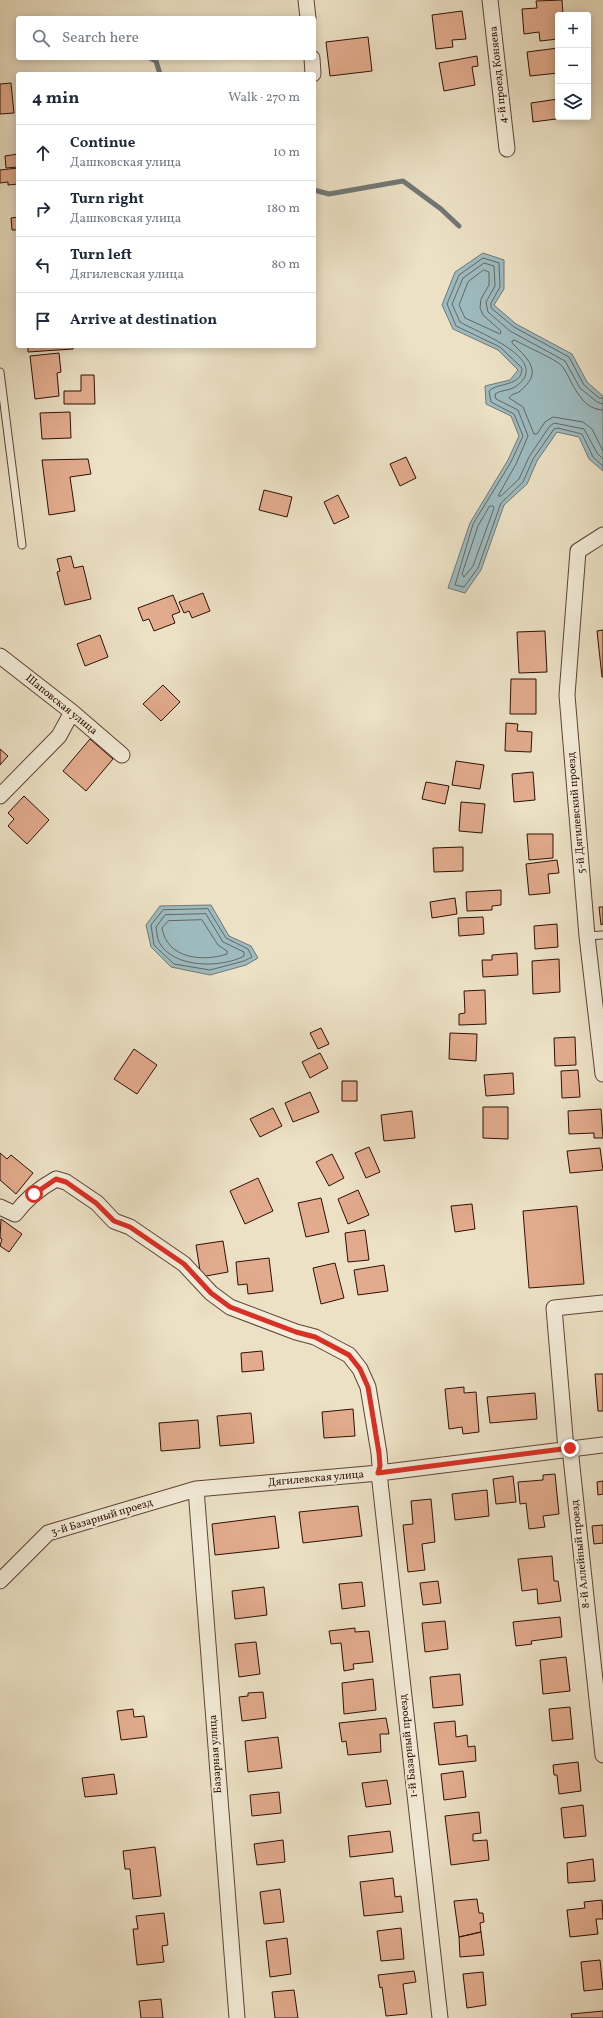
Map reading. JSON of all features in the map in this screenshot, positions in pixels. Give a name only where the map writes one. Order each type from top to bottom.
[{"type":"street","points":[[306,0],[308,16]]},
{"type":"street","name":"4-й проезд Коняева","points":[[490,0],[507,149]]},
{"type":"street","points":[[312,60],[313,72]]},
{"type":"street","name":"5-й Дягилевский проезд","points":[[603,535],[578,551],[567,695],[587,936],[603,1074]]},
{"type":"street","name":"Шаповская улица","points":[[0,656],[72,712],[122,754]]},
{"type":"street","points":[[0,796],[59,736],[72,712]]},
{"type":"street","name":"1-й Базарный проезд","points":[[0,1207],[15,1214],[23,1202],[44,1185],[56,1179],[66,1182],[103,1208],[114,1221],[130,1227],[184,1264],[211,1293],[230,1307],[296,1332],[315,1337],[349,1355],[360,1369],[368,1387],[379,1453],[380,1466],[378,1473],[440,2018]]},
{"type":"street","points":[[568,1449],[554,1308],[603,1303]]},
{"type":"street","name":"Дягилевская улица","points":[[196,1489],[378,1473],[603,1445]]},
{"type":"street","name":"8-й Аллейный проезд","points":[[568,1449],[603,1755]]},
{"type":"street","name":"3-й Базарный проезд","points":[[0,1581],[48,1533],[196,1489]]},
{"type":"street","name":"Базарная улица","points":[[196,1489],[237,2018]]},
{"type":"lane","points":[[0,372],[22,545]]},
{"type":"lane","points":[[587,936],[603,935]]},
{"type":"water","points":[[483,253],[504,260],[504,289],[494,305],[516,324],[572,354],[587,382],[603,396],[603,471],[589,459],[579,437],[557,432],[537,461],[527,484],[504,505],[481,570],[465,593],[448,588],[470,523],[508,460],[519,436],[511,416],[486,404],[485,386],[510,380],[518,370],[498,350],[453,329],[442,305],[455,272]]},
{"type":"water","points":[[211,905],[229,936],[251,946],[258,958],[246,965],[210,975],[171,967],[151,947],[146,925],[160,906]]},
{"type":"building","points":[[562,0],[563,12],[555,12],[555,39],[540,41],[539,32],[524,34],[522,9],[537,8],[536,1]]},
{"type":"building","points":[[462,11],[466,39],[452,40],[453,47],[436,49],[432,15]]},
{"type":"building","points":[[368,37],[372,71],[330,76],[326,42]]},
{"type":"building","points":[[555,48],[555,73],[530,76],[527,52]]},
{"type":"building","points":[[477,56],[478,66],[472,67],[475,85],[444,91],[439,63]]},
{"type":"building","points":[[11,83],[14,113],[0,114],[0,84]]},
{"type":"building","points":[[555,99],[555,119],[533,122],[531,103]]},
{"type":"building","points":[[16,154],[16,167],[6,168],[5,156]]},
{"type":"building","points":[[16,168],[16,184],[8,185],[8,182],[0,183],[0,170]]},
{"type":"building","points":[[16,217],[16,230],[12,230],[11,218]]},
{"type":"building","points":[[28,348],[73,348],[73,349],[28,352]]},
{"type":"building","points":[[59,353],[61,372],[57,373],[59,396],[35,399],[30,356]]},
{"type":"building","points":[[81,375],[94,375],[95,404],[64,404],[64,391],[81,391]]},
{"type":"building","points":[[70,412],[71,438],[42,439],[40,413]]},
{"type":"building","points":[[406,457],[416,478],[400,486],[390,464]]},
{"type":"building","points":[[88,459],[91,474],[70,477],[75,511],[49,515],[42,460]]},
{"type":"building","points":[[264,490],[292,497],[287,517],[259,510]]},
{"type":"building","points":[[338,495],[349,517],[334,524],[324,502]]},
{"type":"building","points":[[71,556],[74,568],[83,566],[91,599],[65,605],[57,572],[60,571],[57,559]]},
{"type":"building","points":[[203,593],[210,611],[192,618],[189,611],[184,613],[179,602]]},
{"type":"building","points":[[173,595],[180,612],[172,615],[175,623],[154,631],[149,619],[143,621],[138,608]]},
{"type":"building","points":[[603,630],[603,677],[602,677],[597,631]]},
{"type":"building","points":[[545,631],[547,672],[519,673],[517,632]]},
{"type":"building","points":[[100,635],[108,657],[85,666],[77,644]]},
{"type":"building","points":[[511,679],[536,679],[536,714],[510,714]]},
{"type":"building","points":[[163,685],[180,702],[161,721],[143,704]]},
{"type":"building","points":[[506,723],[518,724],[517,731],[532,732],[531,752],[505,751]]},
{"type":"building","points":[[90,739],[113,759],[86,791],[63,771]]},
{"type":"building","points":[[0,749],[8,756],[0,765]]},
{"type":"building","points":[[456,761],[484,765],[480,789],[452,785]]},
{"type":"building","points":[[533,772],[535,800],[514,802],[512,774]]},
{"type":"building","points":[[426,782],[449,786],[445,804],[422,799]]},
{"type":"building","points":[[24,796],[49,820],[27,844],[8,826],[14,819],[8,813]]},
{"type":"building","points":[[461,802],[485,804],[482,833],[459,831]]},
{"type":"building","points":[[527,834],[553,834],[553,858],[529,860]]},
{"type":"building","points":[[463,847],[463,871],[434,872],[433,848]]},
{"type":"building","points":[[557,860],[559,873],[548,874],[550,893],[529,895],[526,864]]},
{"type":"building","points":[[501,890],[501,905],[492,906],[492,910],[467,911],[466,892]]},
{"type":"building","points":[[455,898],[457,914],[432,918],[430,902]]},
{"type":"building","points":[[599,907],[603,907],[603,924],[601,925]]},
{"type":"building","points":[[483,917],[484,934],[459,936],[458,918]]},
{"type":"building","points":[[557,924],[558,947],[535,949],[534,926]]},
{"type":"building","points":[[517,953],[518,975],[483,977],[482,960],[492,960],[492,955]]},
{"type":"building","points":[[559,959],[560,992],[533,994],[532,961]]},
{"type":"building","points":[[485,990],[486,1024],[459,1025],[459,1014],[465,1013],[464,991]]},
{"type":"building","points":[[321,1028],[329,1044],[318,1049],[310,1033]]},
{"type":"building","points":[[450,1033],[477,1034],[476,1061],[449,1059]]},
{"type":"building","points":[[575,1037],[576,1065],[555,1066],[554,1038]]},
{"type":"building","points":[[134,1049],[157,1065],[137,1094],[114,1079]]},
{"type":"building","points":[[320,1053],[328,1068],[310,1078],[302,1062]]},
{"type":"building","points":[[578,1070],[580,1097],[562,1098],[561,1071]]},
{"type":"building","points":[[513,1073],[514,1094],[486,1096],[484,1075]]},
{"type":"building","points":[[342,1081],[357,1081],[357,1101],[342,1101]]},
{"type":"building","points":[[310,1092],[319,1112],[293,1122],[285,1103]]},
{"type":"building","points":[[483,1107],[508,1107],[508,1139],[483,1138]]},
{"type":"building","points":[[273,1108],[282,1126],[260,1137],[250,1119]]},
{"type":"building","points":[[601,1109],[603,1138],[594,1138],[594,1133],[569,1134],[568,1111]]},
{"type":"building","points":[[412,1111],[415,1138],[384,1141],[381,1115]]},
{"type":"building","points":[[369,1147],[380,1172],[366,1178],[355,1153]]},
{"type":"building","points":[[600,1148],[603,1170],[570,1173],[567,1151]]},
{"type":"building","points":[[0,1153],[7,1159],[11,1155],[33,1173],[16,1194],[0,1180]]},
{"type":"building","points":[[332,1154],[344,1178],[329,1186],[316,1162]]},
{"type":"building","points":[[258,1178],[273,1211],[245,1224],[230,1191]]},
{"type":"building","points":[[358,1190],[369,1215],[348,1224],[338,1199]]},
{"type":"building","points":[[321,1198],[329,1232],[306,1237],[298,1203]]},
{"type":"building","points":[[472,1204],[475,1229],[455,1232],[451,1206]]},
{"type":"building","points":[[577,1206],[584,1284],[529,1288],[523,1211]]},
{"type":"building","points":[[1,1219],[22,1234],[9,1252],[0,1246],[2,1239],[0,1238]]},
{"type":"building","points":[[365,1230],[369,1260],[348,1262],[345,1233]]},
{"type":"building","points":[[223,1241],[228,1272],[201,1277],[196,1245]]},
{"type":"building","points":[[269,1258],[273,1291],[248,1294],[247,1284],[238,1285],[236,1262]]},
{"type":"building","points":[[335,1263],[344,1298],[321,1304],[313,1268]]},
{"type":"building","points":[[384,1265],[388,1291],[358,1295],[354,1270]]},
{"type":"building","points":[[262,1351],[264,1370],[242,1372],[241,1353]]},
{"type":"building","points":[[595,1374],[603,1374],[603,1411],[598,1411]]},
{"type":"building","points":[[464,1387],[464,1393],[476,1392],[479,1432],[463,1434],[462,1427],[449,1429],[445,1389]]},
{"type":"building","points":[[535,1393],[537,1419],[490,1423],[487,1397]]},
{"type":"building","points":[[353,1409],[355,1436],[324,1438],[322,1412]]},
{"type":"building","points":[[251,1413],[254,1443],[220,1446],[217,1416]]},
{"type":"building","points":[[198,1420],[200,1448],[161,1451],[159,1423]]},
{"type":"building","points":[[555,1474],[559,1514],[543,1516],[545,1527],[529,1529],[526,1503],[520,1504],[518,1482],[543,1480],[543,1475]]},
{"type":"building","points":[[513,1476],[516,1502],[496,1504],[493,1479]]},
{"type":"building","points":[[603,1481],[603,1494],[598,1495],[597,1482]]},
{"type":"building","points":[[487,1490],[489,1516],[455,1520],[452,1494]]},
{"type":"building","points":[[431,1499],[435,1542],[422,1544],[425,1570],[408,1572],[403,1525],[413,1524],[411,1501]]},
{"type":"building","points":[[358,1506],[362,1536],[303,1543],[299,1512]]},
{"type":"building","points":[[275,1516],[279,1548],[215,1555],[212,1524]]},
{"type":"building","points":[[603,1525],[603,1543],[594,1544],[592,1526]]},
{"type":"building","points":[[552,1556],[554,1581],[558,1581],[561,1601],[538,1604],[537,1589],[522,1591],[518,1559]]},
{"type":"building","points":[[438,1581],[441,1603],[423,1605],[420,1583]]},
{"type":"building","points":[[362,1582],[365,1606],[342,1609],[339,1584]]},
{"type":"building","points":[[264,1587],[267,1615],[235,1619],[232,1591]]},
{"type":"building","points":[[560,1617],[562,1637],[531,1641],[532,1644],[516,1646],[513,1622]]},
{"type":"building","points":[[445,1621],[448,1649],[425,1652],[422,1623]]},
{"type":"building","points":[[355,1628],[355,1632],[369,1631],[373,1662],[353,1664],[354,1669],[344,1671],[341,1643],[331,1644],[329,1631]]},
{"type":"building","points":[[256,1642],[260,1674],[239,1677],[235,1644]]},
{"type":"building","points":[[566,1657],[570,1691],[543,1694],[540,1660]]},
{"type":"building","points":[[460,1674],[463,1705],[433,1708],[430,1677]]},
{"type":"building","points":[[373,1679],[376,1710],[344,1714],[342,1683]]},
{"type":"building","points":[[263,1692],[266,1718],[242,1721],[239,1697],[248,1696],[248,1693]]},
{"type":"building","points":[[570,1707],[573,1739],[552,1741],[549,1709]]},
{"type":"building","points":[[133,1709],[134,1717],[144,1716],[147,1737],[121,1740],[117,1711]]},
{"type":"building","points":[[386,1718],[389,1734],[380,1734],[381,1752],[348,1755],[346,1741],[342,1742],[339,1723]]},
{"type":"building","points":[[455,1721],[456,1737],[467,1735],[468,1747],[475,1746],[476,1761],[439,1765],[434,1723]]},
{"type":"building","points":[[278,1737],[282,1768],[248,1772],[245,1741]]},
{"type":"building","points":[[578,1762],[581,1791],[559,1794],[557,1775],[554,1775],[553,1765]]},
{"type":"building","points":[[463,1771],[466,1797],[444,1800],[441,1774]]},
{"type":"building","points":[[114,1774],[117,1794],[85,1797],[82,1778]]},
{"type":"building","points":[[387,1780],[391,1804],[366,1807],[362,1783]]},
{"type":"building","points":[[279,1792],[281,1813],[252,1816],[250,1795]]},
{"type":"building","points":[[583,1805],[586,1836],[564,1838],[561,1808]]},
{"type":"building","points":[[479,1812],[481,1833],[473,1834],[473,1841],[487,1840],[489,1860],[451,1865],[445,1816]]},
{"type":"building","points":[[390,1831],[393,1852],[350,1857],[348,1836]]},
{"type":"building","points":[[283,1840],[285,1862],[257,1865],[254,1844]]},
{"type":"building","points":[[155,1847],[161,1896],[133,1899],[130,1869],[125,1869],[123,1851]]},
{"type":"building","points":[[593,1859],[595,1881],[568,1883],[567,1863]]},
{"type":"building","points":[[393,1878],[395,1897],[401,1896],[403,1912],[364,1916],[360,1882]]},
{"type":"building","points":[[280,1889],[284,1922],[264,1924],[260,1892]]},
{"type":"building","points":[[477,1899],[479,1913],[483,1913],[484,1922],[480,1923],[481,1932],[459,1937],[454,1901]]},
{"type":"building","points":[[602,1900],[603,1919],[596,1919],[598,1934],[570,1937],[567,1910],[585,1908],[584,1902]]},
{"type":"building","points":[[164,1913],[168,1945],[162,1946],[164,1962],[137,1965],[133,1929],[138,1929],[136,1916]]},
{"type":"building","points":[[401,1928],[404,1959],[381,1961],[377,1931]]},
{"type":"building","points":[[481,1932],[484,1955],[460,1957],[459,1937]]},
{"type":"building","points":[[287,1938],[291,1974],[270,1977],[266,1941]]},
{"type":"building","points":[[600,1960],[603,1989],[584,1991],[581,1962]]},
{"type":"building","points":[[414,1971],[416,1982],[403,1984],[407,2014],[386,2016],[382,1987],[380,1988],[378,1975]]},
{"type":"building","points":[[483,1972],[486,2005],[467,2008],[463,1974]]},
{"type":"building","points":[[294,1990],[298,2018],[275,2018],[272,1992]]},
{"type":"building","points":[[161,1999],[163,2018],[141,2018],[139,2001]]},
{"type":"building","points":[[603,2011],[603,2018],[572,2018],[571,2014]]},
{"type":"waterway","points":[[154,60],[156,61],[159,72]]},
{"type":"waterway","points":[[316,191],[329,194],[403,181],[441,209],[459,226]]},
{"type":"route","points":[[34,1194],[44,1185],[56,1179],[66,1182],[103,1208],[114,1221],[130,1227],[138,1234],[184,1264],[211,1293],[230,1307],[296,1332],[315,1337],[337,1347],[349,1355],[360,1369],[368,1387],[379,1453],[380,1466],[378,1473],[570,1448]]}]
